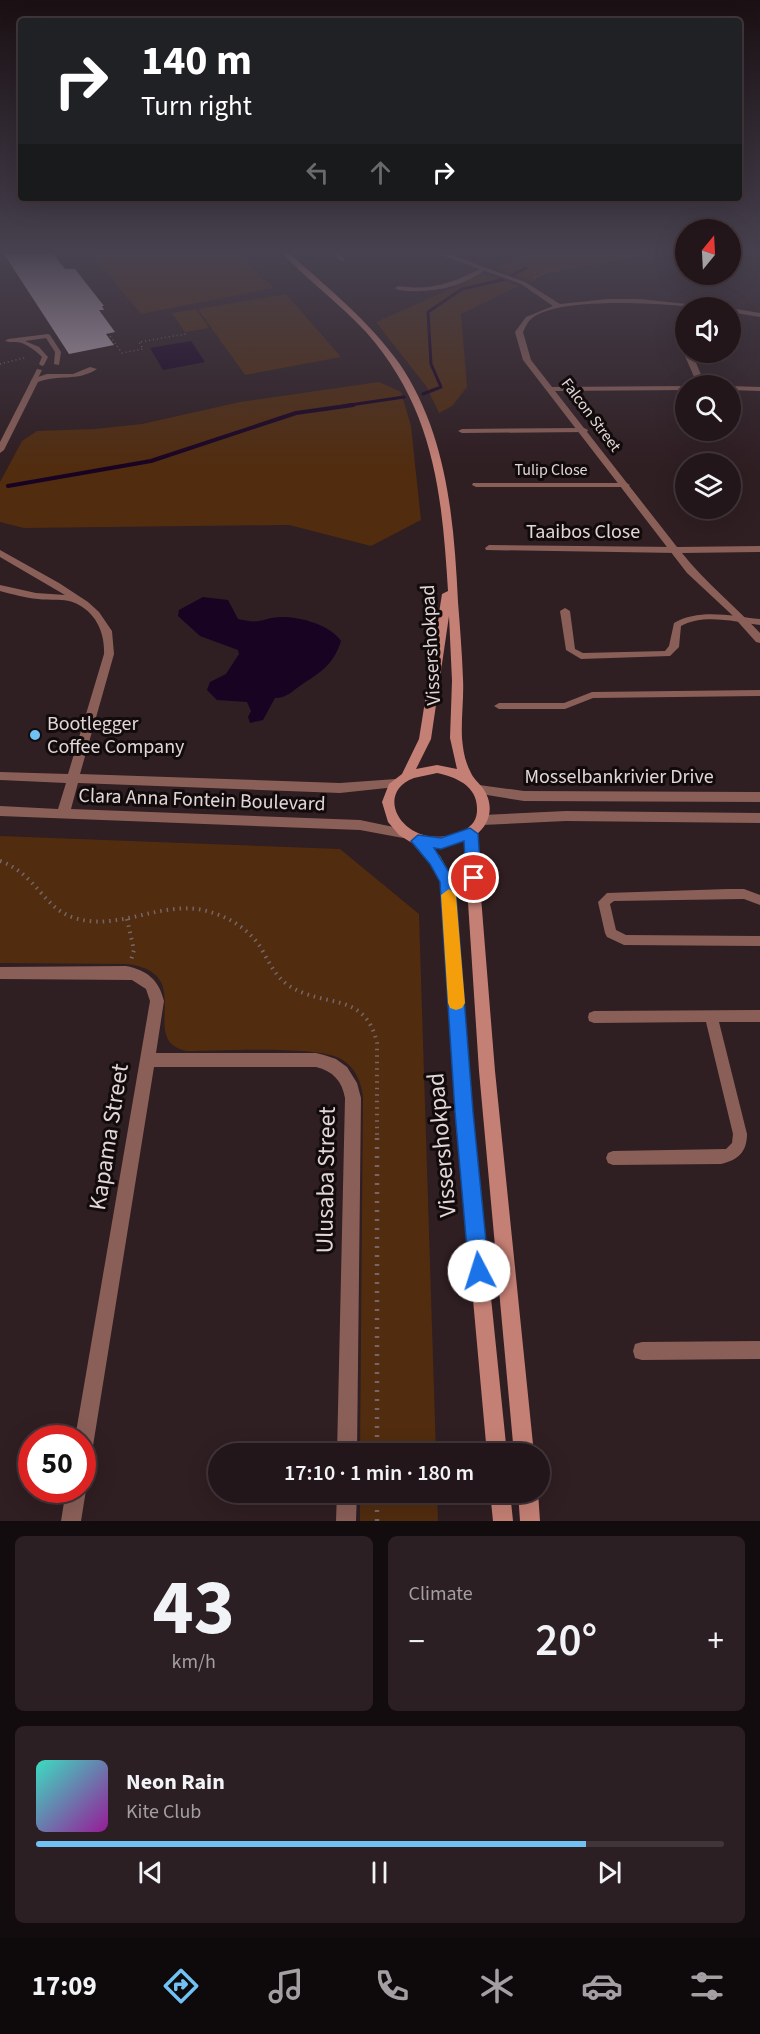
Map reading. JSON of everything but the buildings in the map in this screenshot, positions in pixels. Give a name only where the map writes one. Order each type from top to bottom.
[{"type":"main road","points":[[363,325],[408,383],[429,433],[442,479],[450,572]]},
{"type":"main road","name":"Vissershokpad","points":[[407,776],[425,739],[450,572]]},
{"type":"main road","name":"Vissershokpad","points":[[450,572],[458,674],[456,744],[459,764],[467,779]]},
{"type":"main road","points":[[437,769],[467,779],[479,790],[484,799],[485,812],[482,820],[470,834],[441,843],[418,841],[403,833],[389,817],[386,805],[388,794],[396,783],[407,776],[421,770],[437,769]]},
{"type":"main road","points":[[470,834],[488,1071],[523,1443]]},
{"type":"main road","name":"Vissershokpad","points":[[418,841],[435,860],[447,882],[464,1112],[496,1443]]},
{"type":"main road","points":[[501,1503],[502,1521]]},
{"type":"main road","points":[[529,1503],[530,1521]]},
{"type":"street","name":"Falcon Street","points":[[521,325],[519,332],[527,360],[552,389],[698,579],[743,620],[760,640]]},
{"type":"street","points":[[0,450],[33,383],[54,370],[74,376],[93,369]]},
{"type":"street","points":[[552,389],[675,388]]},
{"type":"street","points":[[741,388],[760,389]]},
{"type":"street","points":[[677,550],[760,549]]},
{"type":"street","points":[[3,558],[74,598],[102,621],[110,645],[63,814]]},
{"type":"street","points":[[0,588],[36,596],[74,598]]},
{"type":"street","name":"Clara Anna Fontein Boulevard","points":[[0,776],[340,788],[396,783]]},
{"type":"street","name":"Mosselbankrivier Drive","points":[[479,790],[524,796],[760,797]]},
{"type":"street","name":"Clara Anna Fontein Boulevard","points":[[0,811],[360,825],[403,833]]},
{"type":"street","name":"Mosselbankrivier Drive","points":[[482,820],[566,816],[760,818]]},
{"type":"street","name":"Kapama Street","points":[[0,973],[126,972],[143,977],[150,982],[156,994],[86,1425]]},
{"type":"street","name":"Ulusaba Street","points":[[147,1060],[316,1060],[339,1069],[350,1082],[353,1098],[348,1443]]},
{"type":"street","points":[[642,1351],[760,1350]]},
{"type":"street","points":[[71,1521],[74,1503]]},
{"type":"street","points":[[346,1521],[347,1503]]},
{"type":"lane","points":[[8,341],[48,336],[60,356]]},
{"type":"lane","points":[[17,339],[37,348],[45,357]]},
{"type":"lane","points":[[45,357],[60,356]]},
{"type":"lane","points":[[54,370],[60,356]]},
{"type":"lane","points":[[33,383],[45,357]]},
{"type":"lane","points":[[462,431],[584,430]]},
{"type":"lane","name":"Tulip Close","points":[[476,485],[626,485]]},
{"type":"lane","name":"Taaibos Close","points":[[489,548],[677,550]]},
{"type":"lane","points":[[565,611],[571,650],[581,656],[667,654],[674,647],[674,631],[681,621],[726,618],[760,622]]},
{"type":"lane","points":[[499,706],[565,706],[592,695],[760,693]]},
{"type":"lane","points":[[760,900],[744,894],[728,894],[610,896],[604,902],[611,933],[624,940],[760,940]]},
{"type":"lane","points":[[594,1017],[760,1017]]},
{"type":"lane","points":[[613,1158],[721,1157],[733,1154],[737,1150],[740,1134],[711,1017]]},
{"type":"path","points":[[108,333],[122,353],[143,349],[139,342],[186,334]]},
{"type":"path","points":[[0,364],[16,359]]},
{"type":"path","points":[[0,861],[27,874],[36,882],[47,900],[65,915],[89,922],[127,919],[154,911],[178,908],[221,916],[234,922],[254,939],[266,961],[282,980],[303,993],[337,1000],[356,1008],[365,1014],[375,1029],[377,1043],[377,1443]]},
{"type":"path","points":[[126,972],[134,950],[127,919]]},
{"type":"path","points":[[377,1503],[377,1521]]},
{"type":"shaded area","points":[[180,325],[207,325],[209,328],[185,332]]},
{"type":"shaded area","points":[[209,325],[313,325],[341,357],[245,375]]},
{"type":"shaded area","points":[[378,325],[462,325],[467,387],[452,406],[439,413],[426,386]]},
{"type":"shaded area","points":[[191,341],[205,362],[163,370],[150,348]]},
{"type":"shaded area","points":[[379,382],[401,392],[411,426],[421,520],[371,546],[289,525],[24,528],[0,522],[0,482],[22,441],[37,431],[95,429],[142,424],[240,402]]},
{"type":"shaded area","points":[[203,597],[228,600],[238,619],[257,621],[288,617],[305,620],[330,630],[341,641],[335,655],[322,670],[287,695],[275,698],[263,720],[250,723],[248,717],[251,711],[247,702],[217,700],[207,690],[210,682],[226,674],[239,654],[238,650],[200,636],[178,616],[179,610]]},
{"type":"shaded area","points":[[0,836],[340,849],[419,914],[436,1443],[360,1443],[363,1097],[361,1085],[354,1070],[341,1059],[311,1052],[290,1050],[187,1051],[172,1045],[166,1034],[164,1021],[164,992],[159,980],[148,970],[126,964],[0,963]]},
{"type":"shaded area","points":[[360,1503],[437,1503],[438,1521],[360,1521]]},
{"type":"waterway","points":[[423,394],[441,387],[431,364],[429,325]]},
{"type":"waterway","points":[[343,406],[404,397]]},
{"type":"waterway","points":[[8,486],[151,461],[296,413],[353,405]]},
{"type":"slow traffic","points":[[449,895],[456,1003]]},
{"type":"place","name":"Bootlegger Coffee Company","points":[[35,735]]},
{"type":"route","points":[[474,878],[470,834],[441,843],[418,841],[445,874],[447,882],[464,1112],[479,1271]]}]
